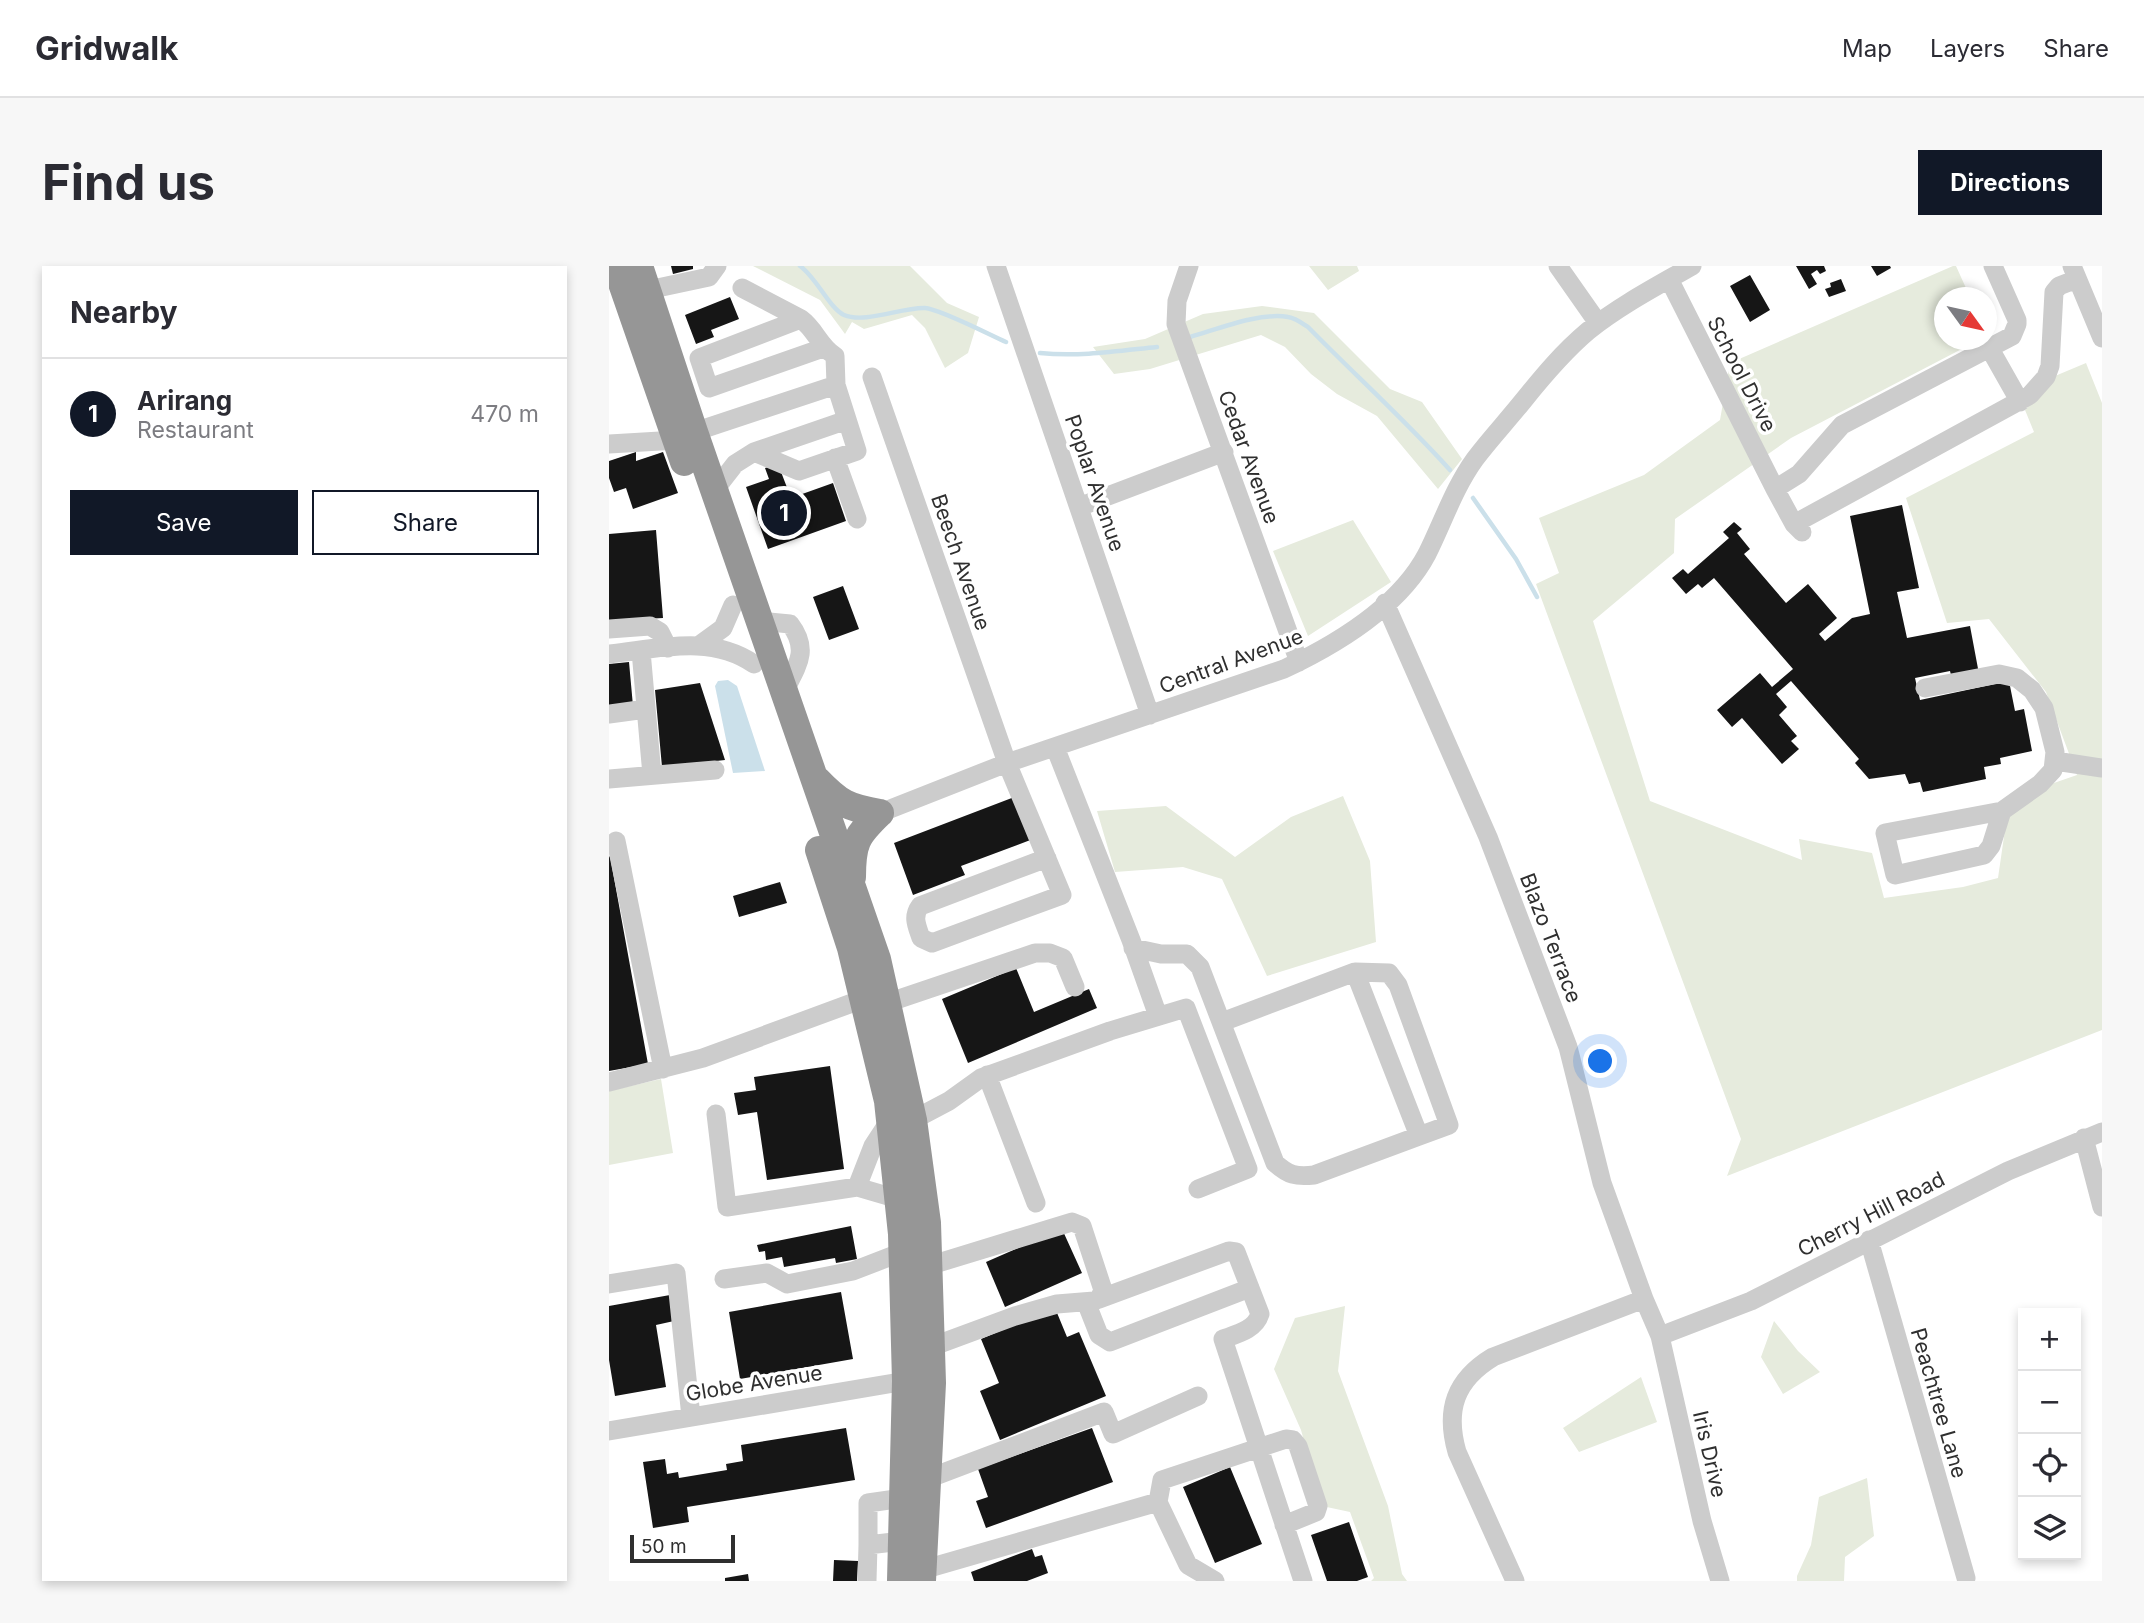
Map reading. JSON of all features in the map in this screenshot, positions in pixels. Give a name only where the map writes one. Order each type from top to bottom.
[{"type":"highway","points":[[627,279],[692,381],[685,436],[714,491],[877,959],[875,1001]]},
{"type":"highway","points":[[627,279],[685,436],[733,604],[851,948],[875,1001],[927,1223],[932,1383],[927,1479],[915,1577]]},
{"type":"highway","points":[[814,777],[842,804],[880,813]]},
{"type":"highway","points":[[852,885],[853,846],[862,830],[880,813]]},
{"type":"highway","points":[[902,1120],[898,1199],[906,1381],[902,1541],[915,1577]]},
{"type":"street","points":[[627,279],[709,277],[717,266]]},
{"type":"street","name":"Poplar Avenue","points":[[996,266],[1150,715]]},
{"type":"street","name":"Cedar Avenue","points":[[1189,266],[1177,301],[1176,324],[1299,662]]},
{"type":"street","points":[[1558,266],[1598,323]]},
{"type":"street","name":"Central Avenue","points":[[880,813],[1007,763],[1299,662],[1322,651],[1357,628],[1412,576],[1426,555],[1458,487],[1474,461],[1561,355],[1598,323],[1692,266]]},
{"type":"street","points":[[1993,266],[2017,320],[2012,336],[1997,345]]},
{"type":"street","points":[[1991,350],[2025,399],[2042,382],[2050,366],[2053,292],[2077,270],[2102,338]]},
{"type":"street","name":"School Drive","points":[[1669,279],[1775,489],[1799,529],[2025,399]]},
{"type":"street","points":[[742,288],[801,319],[810,326],[823,348],[835,356],[836,385],[857,451],[799,471],[754,452]]},
{"type":"street","points":[[801,319],[699,358],[692,381],[709,388],[823,348]]},
{"type":"street","points":[[1775,489],[1798,474],[1842,425],[1988,350]]},
{"type":"street","name":"Beech Avenue","points":[[872,377],[1007,763],[1047,858],[1062,895],[932,943],[921,939],[915,920],[920,906],[1047,858]]},
{"type":"street","points":[[609,444],[685,436],[836,385]]},
{"type":"street","points":[[714,491],[735,464],[754,452],[846,420]]},
{"type":"street","points":[[1079,507],[1224,452]]},
{"type":"street","points":[[835,458],[857,519]]},
{"type":"street","name":"Blazo Terrace","points":[[1385,603],[1488,837],[1569,1046],[1602,1183],[1660,1336]]},
{"type":"street","points":[[701,645],[723,628],[733,604]]},
{"type":"street","points":[[609,628],[650,626],[660,632],[668,648]]},
{"type":"street","points":[[609,654],[701,645],[739,653],[754,664]]},
{"type":"street","points":[[641,651],[652,775]]},
{"type":"street","points":[[1924,688],[1999,674],[2017,678],[2032,690],[2044,708],[2055,761],[2048,777],[2002,811],[1885,833],[1895,875],[1984,855],[1991,846],[2002,811]]},
{"type":"street","points":[[609,714],[646,709]]},
{"type":"street","points":[[1055,747],[1157,1016]]},
{"type":"street","points":[[2055,761],[2102,768]]},
{"type":"street","points":[[609,779],[715,769]]},
{"type":"street","points":[[616,841],[663,1069]]},
{"type":"street","points":[[1133,948],[1161,954],[1187,954],[1200,967],[1275,1163],[1286,1174],[1298,1177],[1314,1175],[1449,1125],[1398,985],[1389,973],[1355,972],[1222,1022]]},
{"type":"street","points":[[609,1082],[703,1058],[875,1001],[1035,953],[1050,953],[1063,958],[1075,988]]},
{"type":"street","points":[[1355,972],[1419,1136]]},
{"type":"street","points":[[857,1187],[873,1146],[902,1120],[949,1101],[988,1075],[1110,1031],[1186,1008],[1248,1169],[1198,1189]]},
{"type":"street","points":[[988,1075],[1036,1203]]},
{"type":"street","points":[[716,1114],[727,1207],[857,1187],[898,1199]]},
{"type":"street","points":[[2093,1135],[2102,1207]]},
{"type":"street","name":"Cherry Hill Road","points":[[1660,1336],[1751,1301],[2008,1171],[2093,1135]]},
{"type":"street","points":[[928,1266],[1072,1222],[1082,1226],[1104,1290],[1093,1300]]},
{"type":"street","name":"Peachtree Lane","points":[[1869,1240],[1966,1578]]},
{"type":"street","points":[[931,1347],[1015,1316],[1058,1304],[1093,1300],[1229,1251],[1236,1252],[1251,1288],[1259,1314],[1258,1321],[1250,1329],[1223,1339],[1303,1581]]},
{"type":"street","points":[[724,1279],[767,1273],[787,1284],[853,1271],[902,1252]]},
{"type":"street","points":[[609,1284],[676,1273],[691,1417]]},
{"type":"street","points":[[1093,1300],[1099,1335],[1110,1342],[1251,1288]]},
{"type":"street","points":[[1515,1581],[1457,1452],[1451,1419],[1460,1389],[1479,1365],[1493,1357],[1644,1299]]},
{"type":"street","name":"Iris Drive","points":[[1660,1336],[1702,1521],[1720,1581]]},
{"type":"street","name":"Globe Avenue","points":[[609,1431],[906,1381]]},
{"type":"street","points":[[927,1479],[1104,1412],[1113,1434],[1198,1395]]},
{"type":"street","points":[[1215,1581],[1188,1565],[1159,1502],[1162,1480],[1258,1446],[1286,1439],[1293,1440],[1298,1446],[1318,1506],[1316,1513],[1311,1516],[1284,1525]]},
{"type":"street","points":[[867,1581],[868,1503],[903,1498]]},
{"type":"street","points":[[915,1577],[1159,1502]]},
{"type":"street","points":[[868,1545],[902,1541]]},
{"type":"shaded area","points":[[753,266],[910,266],[947,303],[979,317],[968,353],[945,368],[925,328],[912,315],[864,329],[852,322],[845,334],[820,300]]},
{"type":"shaded area","points":[[1309,266],[1357,266],[1359,271],[1328,290]]},
{"type":"shaded area","points":[[1953,266],[1956,266],[1965,287],[1934,287],[1934,350],[1960,350],[1791,438],[1675,519],[1674,553],[1593,621],[1650,801],[1802,860],[1799,839],[1872,853],[1884,898],[1963,887],[1998,878],[2007,816],[2051,784],[2077,775],[2046,692],[1989,619],[1947,623],[1906,498],[2034,432],[2025,410],[2055,376],[2086,363],[2102,403],[2102,1030],[1727,1176],[1741,1139],[1536,584],[1559,573],[1539,518],[1644,475],[1720,420],[1730,363]]},
{"type":"shaded area","points":[[1262,306],[1314,313],[1390,389],[1422,402],[1462,459],[1438,489],[1377,416],[1337,394],[1311,374],[1285,347],[1261,335],[1150,369],[1114,374],[1093,347],[1145,339],[1203,314]]},
{"type":"shaded area","points":[[1353,520],[1391,582],[1308,636],[1273,551]]},
{"type":"shaded area","points":[[1343,796],[1370,861],[1376,942],[1267,976],[1222,879],[1183,867],[1115,872],[1097,811],[1166,806],[1235,857],[1291,817]]},
{"type":"shaded area","points":[[661,1079],[673,1153],[609,1165],[609,1091]]},
{"type":"shaded area","points":[[1345,1306],[1338,1371],[1388,1506],[1402,1574],[1407,1581],[1371,1581],[1374,1578],[1350,1512],[1322,1506],[1301,1430],[1274,1369],[1295,1318]]},
{"type":"shaded area","points":[[1774,1321],[1798,1351],[1820,1372],[1783,1394],[1761,1357]]},
{"type":"shaded area","points":[[1641,1377],[1657,1422],[1579,1452],[1563,1428]]},
{"type":"shaded area","points":[[1867,1478],[1874,1536],[1845,1557],[1844,1581],[1797,1581],[1811,1545],[1819,1497]]},
{"type":"water","points":[[728,680],[737,686],[765,771],[733,773],[715,686],[718,681]]},
{"type":"building","points":[[671,266],[693,266],[693,269],[673,274]]},
{"type":"building","points":[[1796,266],[1824,266],[1826,271],[1820,274],[1817,270],[1811,274],[1817,284],[1809,289]]},
{"type":"building","points":[[1871,266],[1890,266],[1891,268],[1877,276]]},
{"type":"building","points":[[1750,275],[1770,310],[1750,322],[1730,286]]},
{"type":"building","points":[[1841,279],[1846,291],[1829,297],[1825,289],[1831,287],[1830,283]]},
{"type":"building","points":[[730,297],[739,319],[711,330],[714,337],[696,344],[685,315]]},
{"type":"building","points":[[636,452],[636,461],[663,452],[678,493],[633,509],[626,488],[614,492],[609,478],[609,461]]},
{"type":"building","points":[[778,464],[791,498],[833,483],[846,521],[768,549],[746,487],[769,479],[765,468]]},
{"type":"building","points":[[1902,505],[1919,588],[1897,592],[1907,638],[1970,626],[1979,674],[1952,679],[1950,671],[1915,678],[1920,700],[2009,681],[2015,711],[2024,709],[2032,751],[2000,758],[2001,764],[1984,767],[1986,779],[1923,792],[1920,782],[1909,784],[1905,774],[1869,779],[1855,763],[1859,759],[1791,681],[1776,694],[1787,707],[1779,715],[1797,736],[1791,741],[1799,749],[1782,764],[1742,718],[1732,727],[1717,710],[1760,673],[1772,687],[1793,669],[1714,578],[1702,588],[1698,584],[1686,594],[1672,578],[1683,569],[1688,574],[1729,538],[1723,532],[1734,522],[1742,529],[1737,533],[1750,549],[1744,554],[1786,603],[1808,584],[1837,618],[1819,634],[1825,641],[1852,618],[1870,614],[1850,516]]},
{"type":"building","points":[[656,530],[663,618],[609,621],[609,534]]},
{"type":"building","points":[[843,586],[859,629],[829,640],[813,597]]},
{"type":"building","points":[[629,662],[633,706],[609,708],[609,664]]},
{"type":"building","points":[[700,683],[725,760],[662,767],[655,690]]},
{"type":"building","points":[[1017,796],[1033,839],[961,866],[965,875],[913,895],[894,843]]},
{"type":"building","points":[[609,857],[648,1064],[609,1071]]},
{"type":"building","points":[[780,882],[787,903],[739,917],[733,896]]},
{"type":"building","points":[[1016,968],[1034,1012],[1089,989],[1097,1008],[968,1063],[942,999]]},
{"type":"building","points":[[830,1066],[844,1169],[767,1180],[757,1112],[738,1115],[734,1093],[756,1090],[754,1077]]},
{"type":"building","points":[[851,1226],[857,1259],[836,1263],[835,1258],[784,1267],[782,1257],[766,1260],[765,1251],[759,1252],[757,1245]]},
{"type":"building","points":[[1062,1229],[1082,1273],[1005,1307],[986,1262]]},
{"type":"building","points":[[841,1292],[853,1359],[740,1379],[729,1312]]},
{"type":"building","points":[[670,1295],[674,1321],[656,1325],[666,1387],[615,1396],[609,1360],[609,1306]]},
{"type":"building","points":[[1055,1308],[1067,1337],[1079,1332],[1106,1396],[1000,1440],[980,1391],[999,1383],[981,1339]]},
{"type":"building","points":[[846,1428],[855,1480],[687,1507],[689,1522],[653,1528],[643,1462],[665,1459],[667,1474],[678,1472],[679,1478],[727,1470],[726,1464],[743,1461],[741,1445]]},
{"type":"building","points":[[1092,1428],[1113,1482],[986,1528],[976,1501],[988,1497],[978,1469]]},
{"type":"building","points":[[1230,1467],[1262,1544],[1215,1563],[1183,1487]]},
{"type":"building","points":[[1349,1522],[1368,1577],[1357,1581],[1327,1581],[1311,1535]]},
{"type":"building","points":[[1032,1549],[1035,1557],[1042,1555],[1048,1573],[1027,1581],[974,1581],[971,1572]]},
{"type":"building","points":[[834,1560],[858,1561],[857,1581],[833,1581]]},
{"type":"building","points":[[748,1574],[749,1581],[725,1581],[725,1578]]},
{"type":"waterway","points":[[800,266],[812,277],[833,306],[844,315],[862,318],[916,308],[932,309],[1006,342]]},
{"type":"waterway","points":[[1190,337],[1265,317],[1288,317],[1296,320],[1308,327],[1450,470]]},
{"type":"waterway","points":[[1040,353],[1084,354],[1157,347]]},
{"type":"waterway","points":[[1473,498],[1516,559],[1537,597]]},
{"type":"place","name":"Arirang","points":[[784,513]]}]
